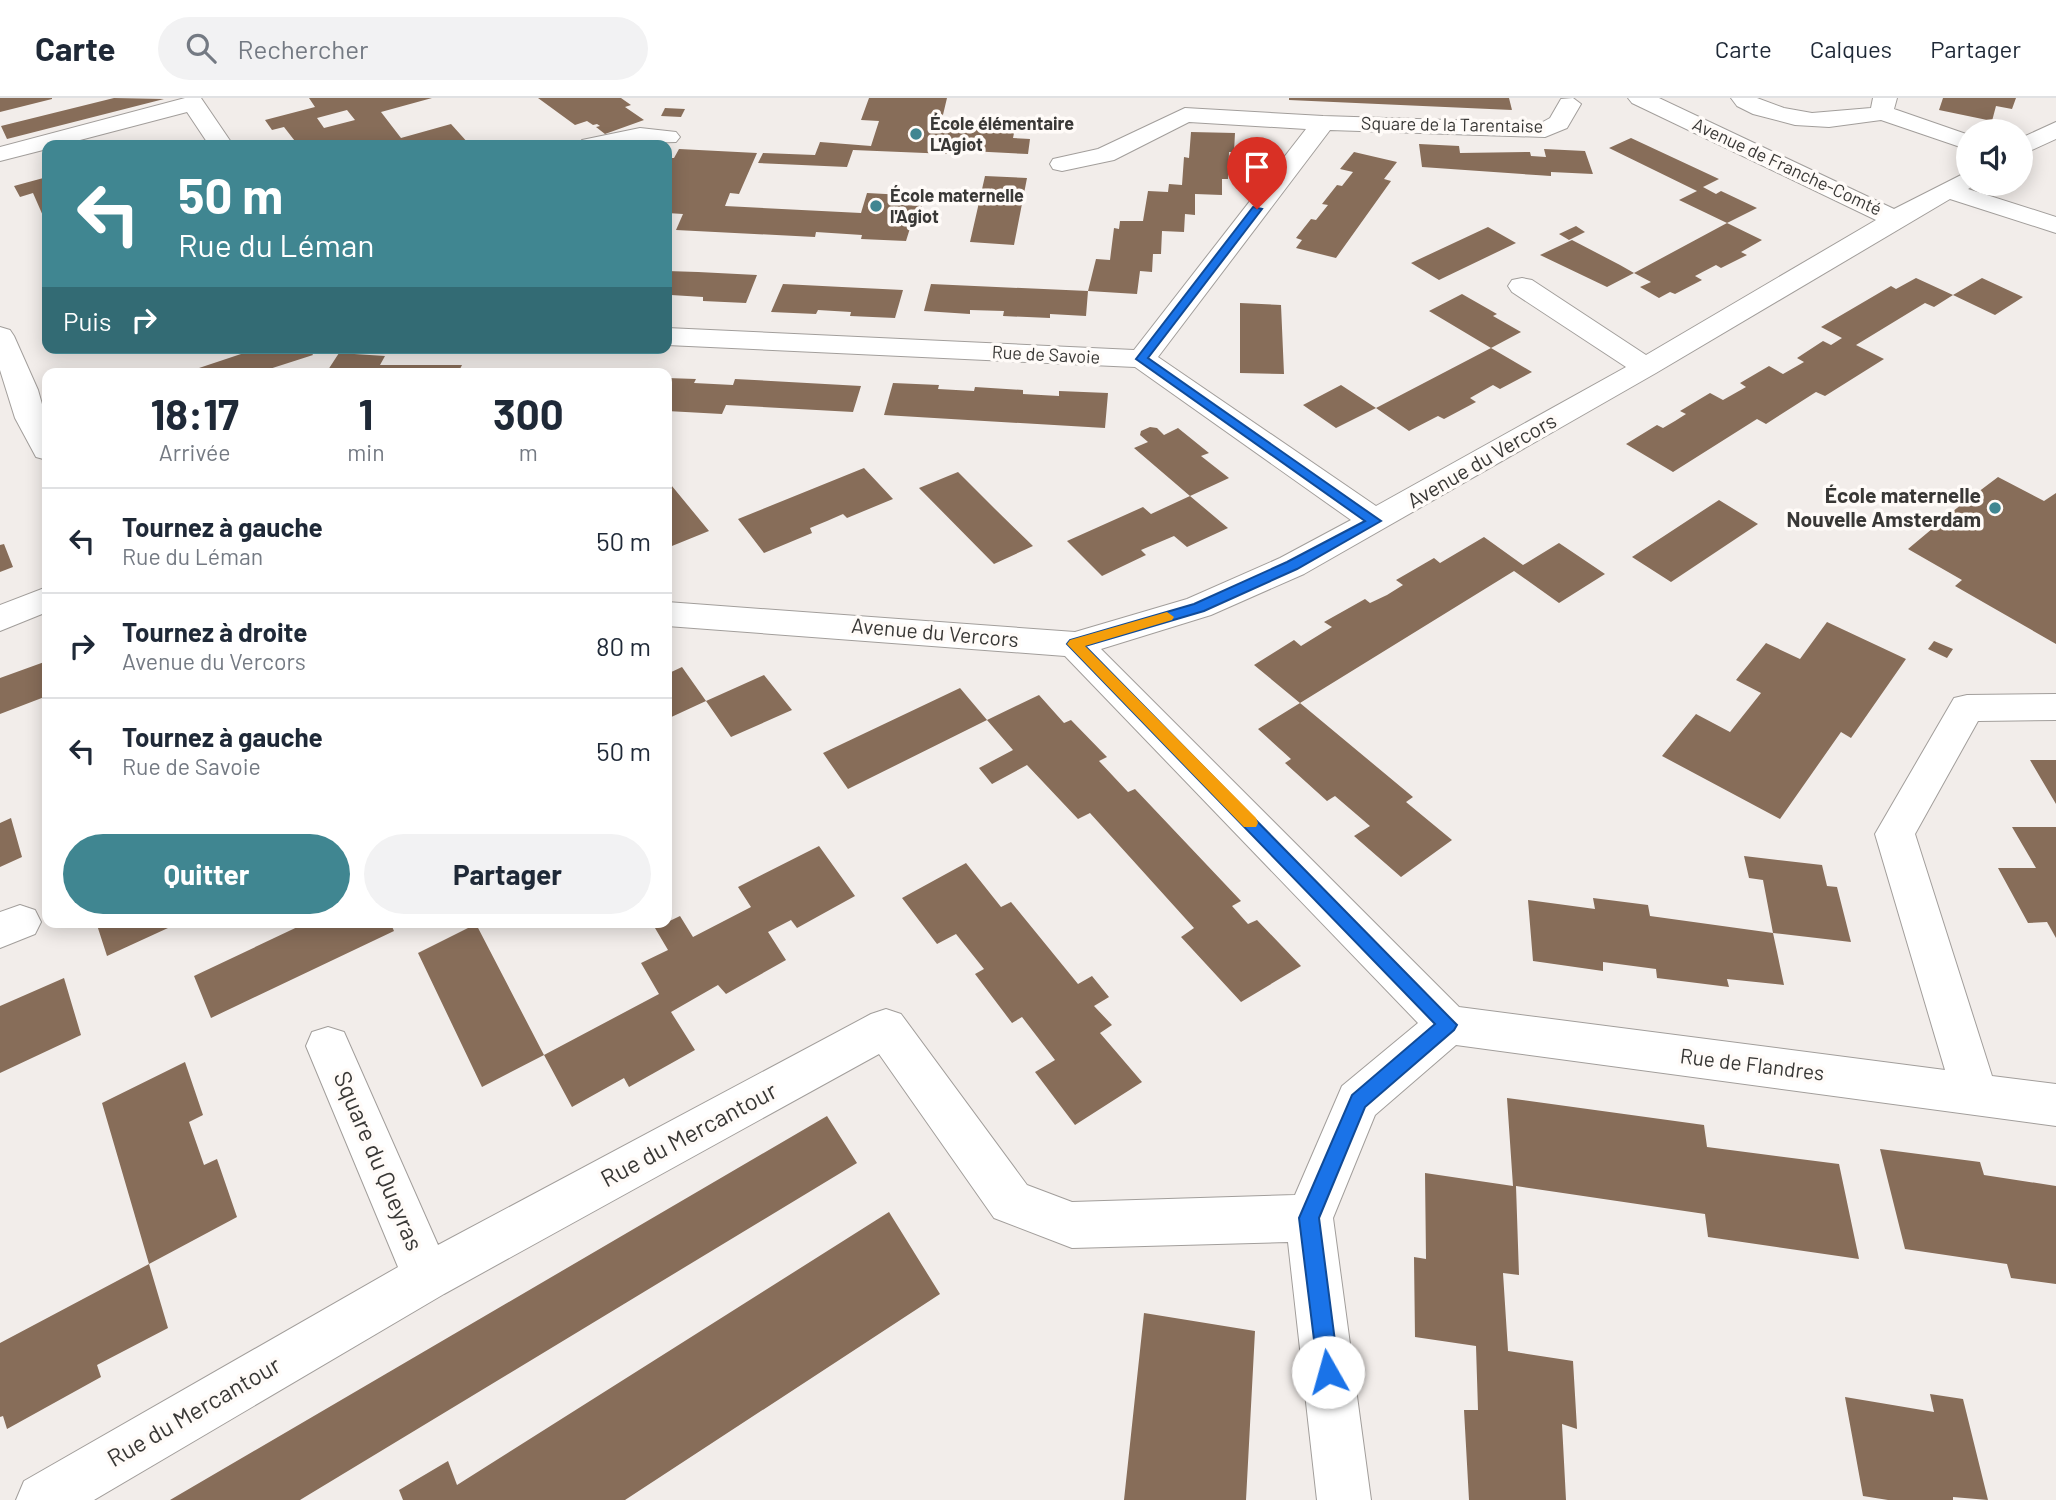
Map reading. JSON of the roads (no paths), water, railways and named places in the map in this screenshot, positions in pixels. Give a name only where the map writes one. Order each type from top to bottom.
[{"type":"street","name":"Avenue de Franche-Comté","points":[[1640,98],[1895,219]]},
{"type":"street","points":[[1743,98],[1769,114],[1810,121],[1854,119],[1883,105],[1956,137]]},
{"type":"street","points":[[54,140],[203,101],[219,140]]},
{"type":"street","name":"Square de la Tarentaise","points":[[1062,164],[1105,155],[1185,115],[1323,123],[1545,130],[1559,123],[1569,104]]},
{"type":"street","points":[[1323,123],[1142,359],[1375,521]]},
{"type":"street","points":[[2033,141],[2056,129]]},
{"type":"street","points":[[608,140],[640,135],[668,137]]},
{"type":"street","points":[[0,154],[42,143]]},
{"type":"street","name":"Avenue du Vercors","points":[[672,614],[1075,644],[1199,607],[1292,566],[1375,521],[1646,367],[1956,185]]},
{"type":"street","points":[[1987,196],[2056,225]]},
{"type":"street","points":[[1522,286],[1646,367]]},
{"type":"street","points":[[0,336],[23,390],[30,418],[42,441]]},
{"type":"street","name":"Rue de Savoie","points":[[672,336],[1142,359]]},
{"type":"street","points":[[0,430],[30,418]]},
{"type":"street","points":[[0,619],[42,601]]},
{"type":"street","points":[[1075,644],[1448,1025],[1358,1101],[1309,1218],[1344,1500]]},
{"type":"street","points":[[1975,1094],[1895,834],[1967,708],[2056,707]]},
{"type":"street","name":"Rue de Flandres","points":[[1448,1025],[2056,1105]]},
{"type":"street","name":"Rue du Mercantour","points":[[43,1500],[427,1277],[886,1028],[1011,1202],[1072,1225],[1309,1218]]},
{"type":"street","name":"Square du Queyras","points":[[328,1046],[427,1277]]},
{"type":"place","name":"École élémentaire L'Agiot","points":[[916,134]]},
{"type":"place","name":"École maternelle l'Agiot","points":[[876,206]]},
{"type":"place","name":"École maternelle Nouvelle Amsterdam","points":[[1995,508]]}]
